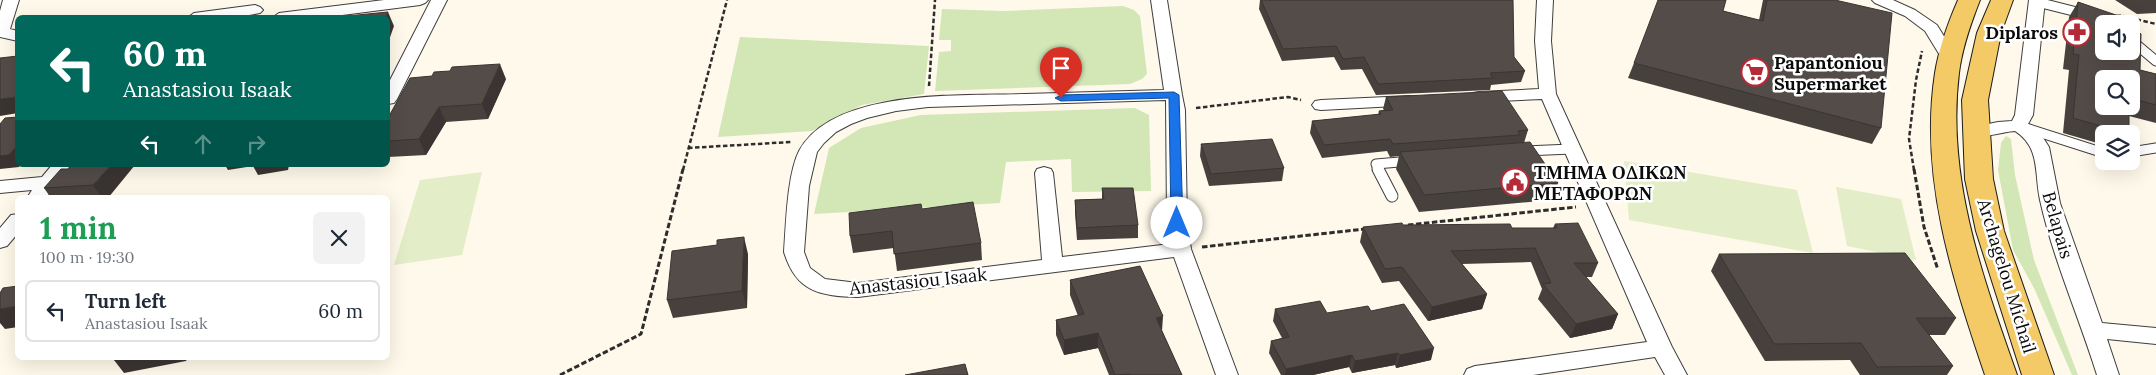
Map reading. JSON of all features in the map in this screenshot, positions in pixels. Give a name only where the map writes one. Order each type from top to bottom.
[{"type":"main road","name":"Archagelou Michail","points":[[1969,0],[1950,59],[1944,101],[1944,138],[1953,218],[1979,309],[2001,375]]},
{"type":"main road","name":"Archagelou Michail","points":[[2002,0],[1989,33],[1975,100],[1975,132],[1979,179],[1990,231],[2038,375]]},
{"type":"street","points":[[11,0],[2,29],[4,33],[15,35]]},
{"type":"street","points":[[302,15],[420,0]]},
{"type":"street","points":[[390,95],[439,0]]},
{"type":"street","points":[[1159,0],[1175,102],[1177,223],[1181,249],[1227,375]]},
{"type":"street","points":[[1545,0],[1544,42],[1548,94],[1661,348],[1676,375]]},
{"type":"street","points":[[1880,0],[1910,13],[1931,28],[1950,59]]},
{"type":"street","points":[[1975,132],[1998,127],[2018,126],[2024,115],[2027,104],[2037,1]]},
{"type":"street","points":[[217,15],[256,10]]},
{"type":"street","points":[[1459,98],[1548,94]]},
{"type":"street","points":[[1321,104],[1430,100]]},
{"type":"street","name":"Anastasiou Isaak","points":[[1175,102],[928,102],[894,105],[859,114],[829,130],[808,151],[803,166],[794,245],[798,265],[810,281],[820,286],[834,289],[858,290],[1181,249]]},
{"type":"street","name":"Belapais","points":[[2018,126],[2029,132],[2041,148],[2049,200],[2067,257],[2095,330],[2108,375]]},
{"type":"street","points":[[0,187],[41,190],[60,167]]},
{"type":"street","points":[[1044,173],[1053,266]]},
{"type":"street","points":[[0,241],[15,224]]},
{"type":"street","points":[[2095,330],[2156,336]]},
{"type":"street","points":[[1475,375],[1661,348]]},
{"type":"lane","points":[[2037,1],[2095,19]]},
{"type":"lane","points":[[2140,48],[2156,61]]},
{"type":"lane","points":[[2018,126],[2095,150]]},
{"type":"lane","points":[[2140,151],[2156,148]]},
{"type":"lane","points":[[1511,152],[1572,149]]},
{"type":"lane","points":[[1392,196],[1376,164],[1425,160]]},
{"type":"path","points":[[560,375],[641,334],[727,0]]},
{"type":"path","points":[[928,102],[935,0]]},
{"type":"path","points":[[1175,102],[1288,97],[1321,104]]},
{"type":"path","points":[[688,148],[817,141]]},
{"type":"path","points":[[1399,226],[1597,205]]},
{"type":"path","points":[[1181,249],[1370,229]]},
{"type":"green space","points":[[1123,6],[1134,10],[1140,16],[1147,74],[1142,79],[1130,84],[935,91],[939,52],[951,51],[951,40],[939,40],[942,9],[1003,11]]},
{"type":"green space","points":[[740,37],[929,46],[924,94],[862,105],[812,131],[718,137]]},
{"type":"green space","points":[[1135,108],[1149,115],[1151,191],[1072,192],[1071,159],[1006,162],[1000,203],[814,214],[829,148],[861,128],[921,115]]},
{"type":"green space","points":[[2006,136],[2011,139],[2015,175],[2034,260],[2078,375],[2072,375],[2034,288],[2013,250],[1998,170],[2001,143]]},
{"type":"green space","points":[[1624,161],[1797,190],[1813,253],[1629,220]]},
{"type":"green space","points":[[482,172],[462,255],[394,265],[420,180]]},
{"type":"green space","points":[[1836,187],[1901,199],[1916,260],[1847,246]]},
{"type":"building","points":[[1261,0],[1513,0],[1514,57],[1525,71],[1490,73],[1493,78],[1378,84],[1364,57],[1343,59],[1336,46],[1283,49]]},
{"type":"building","name":"Papantoniou Supermarket","points":[[1658,0],[1726,0],[1723,11],[1763,21],[1767,0],[1835,0],[1892,13],[1881,128],[1634,63]]},
{"type":"building","points":[[2078,2],[2116,15],[2095,15],[2095,60],[2140,60],[2141,34],[2140,70],[2095,70],[2095,115],[2129,115],[2129,125],[2098,125],[2073,118],[2079,55],[2073,54]]},
{"type":"building","points":[[388,12],[386,15],[357,15]]},
{"type":"building","points":[[15,56],[15,97],[0,99],[0,58]]},
{"type":"building","points":[[500,64],[482,104],[439,107],[419,139],[390,141],[390,114],[410,78],[432,76],[434,72],[450,71],[452,67]]},
{"type":"building","points":[[2140,70],[2156,74],[2156,105],[2140,101]]},
{"type":"building","points":[[1502,91],[1528,130],[1518,131],[1520,135],[1393,144],[1390,139],[1324,145],[1312,121],[1381,114],[1379,111],[1393,110],[1386,97]]},
{"type":"building","points":[[15,117],[15,148],[9,155],[0,156],[0,124],[5,118]]},
{"type":"building","points":[[1272,139],[1284,168],[1211,174],[1201,144]]},
{"type":"building","points":[[1530,142],[1558,183],[1424,195],[1400,152]]},
{"type":"building","points":[[70,167],[109,167],[93,185],[44,188],[61,169],[68,169]]},
{"type":"building","points":[[1102,188],[1133,188],[1138,225],[1077,228],[1075,200],[1104,199]]},
{"type":"building","points":[[973,202],[981,243],[894,254],[892,231],[850,236],[849,213],[921,204],[922,209]]},
{"type":"building","points":[[1402,223],[1403,225],[1510,224],[1512,228],[1557,228],[1555,224],[1578,223],[1598,263],[1574,263],[1618,314],[1576,324],[1543,284],[1551,283],[1535,248],[1451,251],[1487,294],[1432,307],[1402,267],[1385,269],[1363,227]]},
{"type":"building","points":[[744,237],[742,291],[667,300],[672,251],[717,245],[717,240]]},
{"type":"building","points":[[1905,253],[1956,318],[1916,318],[1953,366],[1877,367],[1861,343],[1774,344],[1719,254]]},
{"type":"building","points":[[1140,266],[1163,316],[1156,318],[1182,375],[1115,375],[1098,333],[1064,340],[1056,320],[1084,314],[1070,280]]},
{"type":"building","points":[[15,286],[15,306],[0,309],[0,293],[3,288]]},
{"type":"building","points":[[1320,301],[1327,313],[1368,306],[1371,311],[1404,304],[1434,348],[1355,361],[1352,355],[1286,369],[1271,341],[1289,337],[1275,309]]},
{"type":"building","points":[[965,364],[968,375],[905,375]]},
{"type":"place","name":"Diplaros","points":[[2077,32]]},
{"type":"place","name":"Papantoniou Supermarket","points":[[1755,72]]},
{"type":"place","name":"ΤΜΗΜΑ ΟΔΙΚΩΝ ΜΕΤΑΦΟΡΩΝ","points":[[1515,182]]},
{"type":"route","points":[[1061,98],[1174,95],[1176,110],[1177,223]]}]
